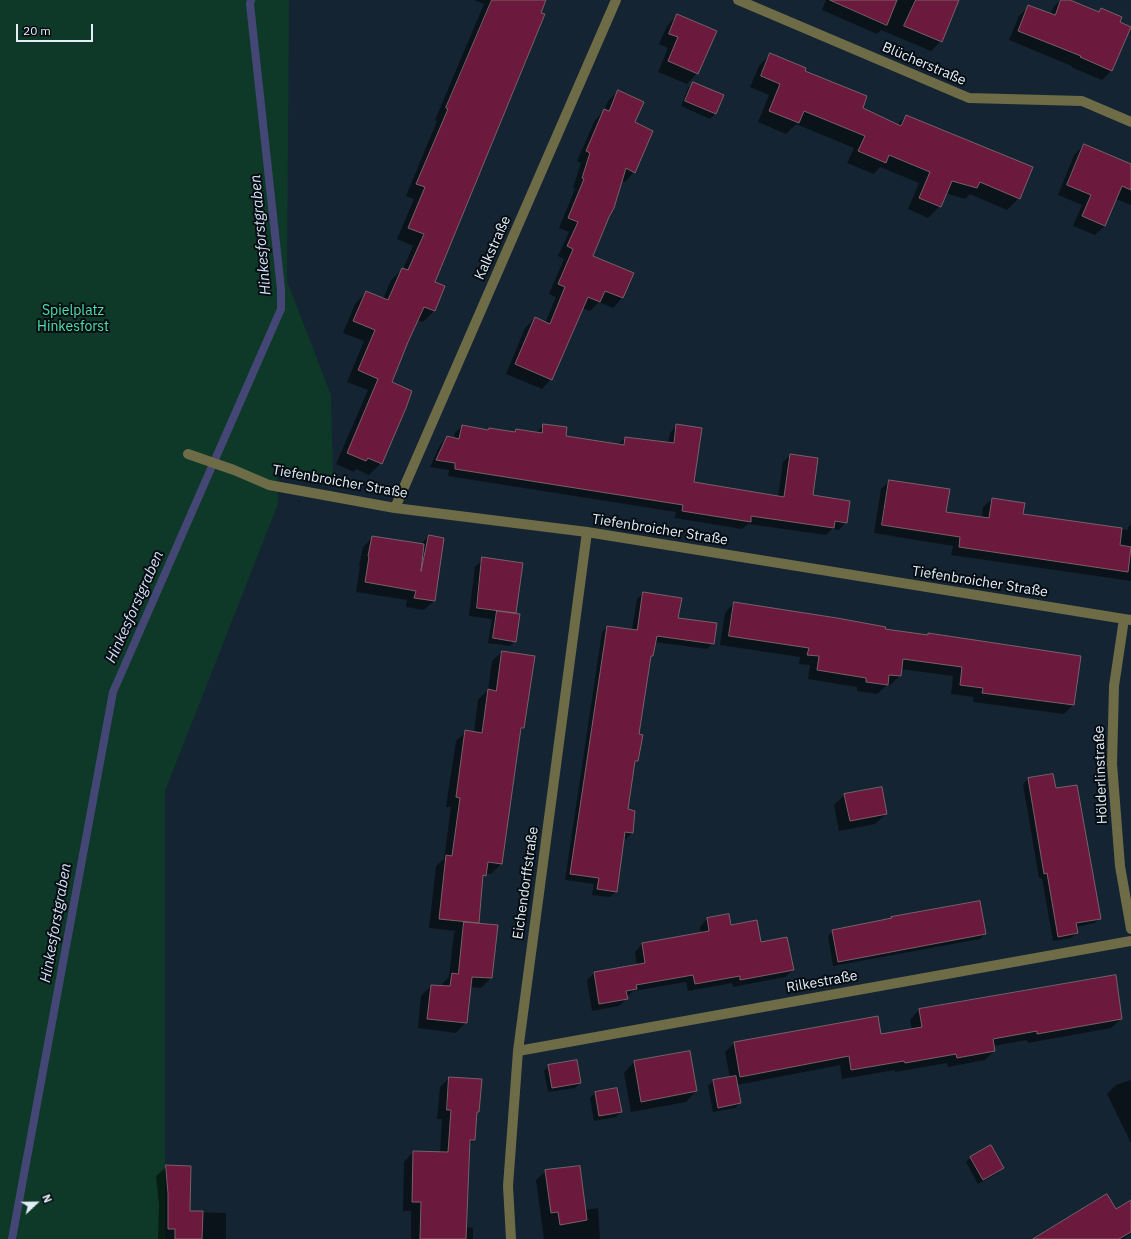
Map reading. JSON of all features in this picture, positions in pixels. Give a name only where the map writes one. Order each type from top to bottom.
[{"type":"street","name":"Kalkstraße","points":[[395,508],[616,0]]},
{"type":"street","name":"Blücherstraße","points":[[738,0],[969,98],[1082,101],[1131,122]]},
{"type":"street","name":"Tiefenbroicher Straße","points":[[188,454],[234,470],[269,485],[395,508],[587,532],[1128,620]]},
{"type":"street","name":"Eichendorffstraße","points":[[511,1239],[508,1186],[518,1051],[587,532]]},
{"type":"street","name":"Hölderlinstraße","points":[[1128,620],[1114,686],[1112,764],[1120,866],[1131,929]]},
{"type":"street","name":"Rilkestraße","points":[[518,1051],[1131,941]]},
{"type":"green space","name":"Spielplatz Hinkesforst","points":[[0,0],[289,0],[287,281],[331,395],[333,483],[277,466],[278,504],[165,791],[165,1239],[0,1239]]},
{"type":"building","points":[[492,0],[546,0],[541,13],[545,14],[435,282],[445,286],[435,311],[424,307],[392,382],[412,391],[406,408],[382,464],[368,458],[366,461],[347,453],[378,379],[358,370],[375,330],[353,321],[366,291],[388,300],[402,268],[408,270],[424,234],[408,228],[425,187],[416,184],[448,109],[446,108]]},
{"type":"building","points":[[830,0],[897,0],[887,25]]},
{"type":"building","points":[[916,0],[959,0],[942,42],[904,26]]},
{"type":"building","points":[[1061,0],[1070,0],[1099,12],[1101,8],[1122,17],[1120,22],[1131,27],[1112,71],[1080,57],[1081,56],[1018,31],[1028,5],[1055,15]]},
{"type":"building","points":[[677,14],[717,31],[698,74],[668,61],[678,37],[669,34]]},
{"type":"building","points":[[770,53],[806,68],[805,71],[867,96],[863,108],[901,126],[906,115],[1033,167],[1020,199],[980,182],[977,188],[952,181],[941,207],[919,198],[930,172],[889,155],[886,163],[858,151],[865,136],[804,111],[799,123],[769,111],[780,84],[761,76]]},
{"type":"building","points":[[693,82],[724,95],[716,114],[685,101]]},
{"type":"building","points":[[618,90],[644,102],[635,122],[653,131],[635,173],[626,168],[614,208],[593,256],[634,273],[623,298],[605,291],[600,302],[588,297],[552,380],[515,364],[535,317],[550,324],[565,287],[558,284],[573,249],[567,246],[578,222],[568,218],[584,179],[582,178],[590,153],[586,151],[604,109],[609,111]]},
{"type":"building","points":[[1084,144],[1131,164],[1131,190],[1122,186],[1105,226],[1082,216],[1091,195],[1067,185]]},
{"type":"building","points":[[543,424],[567,427],[566,436],[624,445],[625,437],[674,443],[676,424],[702,428],[694,482],[784,497],[790,454],[818,458],[813,495],[850,501],[847,523],[835,521],[834,528],[751,516],[751,522],[682,511],[683,505],[455,469],[455,463],[436,460],[447,436],[459,439],[462,425],[488,430],[489,428],[515,432],[516,429],[542,433]]},
{"type":"building","points":[[889,480],[950,489],[946,512],[989,518],[992,498],[1025,503],[1023,514],[1122,528],[1120,545],[1131,547],[1128,572],[959,547],[960,537],[882,525]]},
{"type":"building","points":[[429,535],[444,538],[435,601],[414,598],[416,591],[365,582],[372,536],[424,544],[421,571]]},
{"type":"building","points":[[482,557],[523,563],[516,613],[477,608]]},
{"type":"building","points":[[643,592],[682,598],[678,618],[717,623],[714,644],[657,636],[653,656],[651,656],[639,734],[643,735],[638,761],[635,761],[628,809],[635,811],[633,833],[625,832],[617,892],[597,889],[599,878],[570,874],[607,626],[637,630]]},
{"type":"building","points":[[734,602],[837,618],[886,627],[885,629],[928,635],[928,633],[1081,656],[1074,705],[982,693],[983,688],[960,685],[962,667],[903,659],[901,676],[889,675],[888,685],[866,682],[866,678],[817,670],[819,656],[807,655],[809,648],[729,636]]},
{"type":"building","points":[[497,611],[520,614],[516,642],[493,638]]},
{"type":"building","points":[[502,651],[535,656],[524,728],[521,728],[502,864],[488,862],[486,876],[483,875],[479,923],[439,919],[446,855],[452,856],[460,798],[456,797],[465,730],[482,733],[488,689],[496,691]]},
{"type":"building","points":[[1053,774],[1056,788],[1077,785],[1101,919],[1076,923],[1078,933],[1058,937],[1047,873],[1044,874],[1028,778]]},
{"type":"building","points":[[882,787],[887,814],[850,821],[844,794]]},
{"type":"building","points":[[980,901],[986,934],[838,962],[832,930],[892,918],[891,917]]},
{"type":"building","points":[[729,914],[731,925],[757,920],[761,942],[787,937],[794,970],[740,980],[740,976],[695,984],[693,975],[636,985],[637,989],[626,991],[628,999],[599,1004],[594,972],[645,963],[642,943],[709,931],[707,918]]},
{"type":"building","points":[[464,922],[498,925],[492,978],[472,977],[467,1023],[427,1019],[431,985],[450,986],[452,973],[458,974]]},
{"type":"building","points":[[1116,975],[1122,1019],[1037,1034],[1037,1031],[993,1039],[995,1051],[957,1058],[956,1054],[905,1063],[904,1061],[851,1070],[849,1056],[740,1077],[734,1042],[878,1016],[881,1034],[922,1027],[919,1009]]},
{"type":"building","points":[[690,1051],[697,1091],[641,1102],[634,1061]]},
{"type":"building","points":[[577,1060],[581,1083],[552,1088],[548,1065]]},
{"type":"building","points":[[736,1076],[741,1103],[718,1108],[713,1080]]},
{"type":"building","points":[[449,1077],[482,1079],[479,1112],[477,1112],[475,1140],[470,1140],[466,1239],[420,1239],[421,1202],[412,1202],[413,1151],[448,1152],[451,1110],[447,1110]]},
{"type":"building","points":[[617,1088],[622,1112],[599,1116],[595,1092]]},
{"type":"building","points":[[991,1145],[1004,1168],[983,1180],[970,1157]]},
{"type":"building","points":[[166,1165],[191,1166],[190,1211],[203,1211],[202,1239],[175,1239],[175,1229],[168,1229]]},
{"type":"building","points":[[580,1166],[587,1220],[560,1225],[558,1212],[551,1213],[545,1170]]},
{"type":"building","points":[[1107,1194],[1116,1209],[1131,1200],[1131,1232],[1119,1239],[1033,1239]]},
{"type":"waterway","name":"Hinkesforstgraben","points":[[12,1239],[113,692],[281,309],[281,289],[250,4],[251,0]]}]
